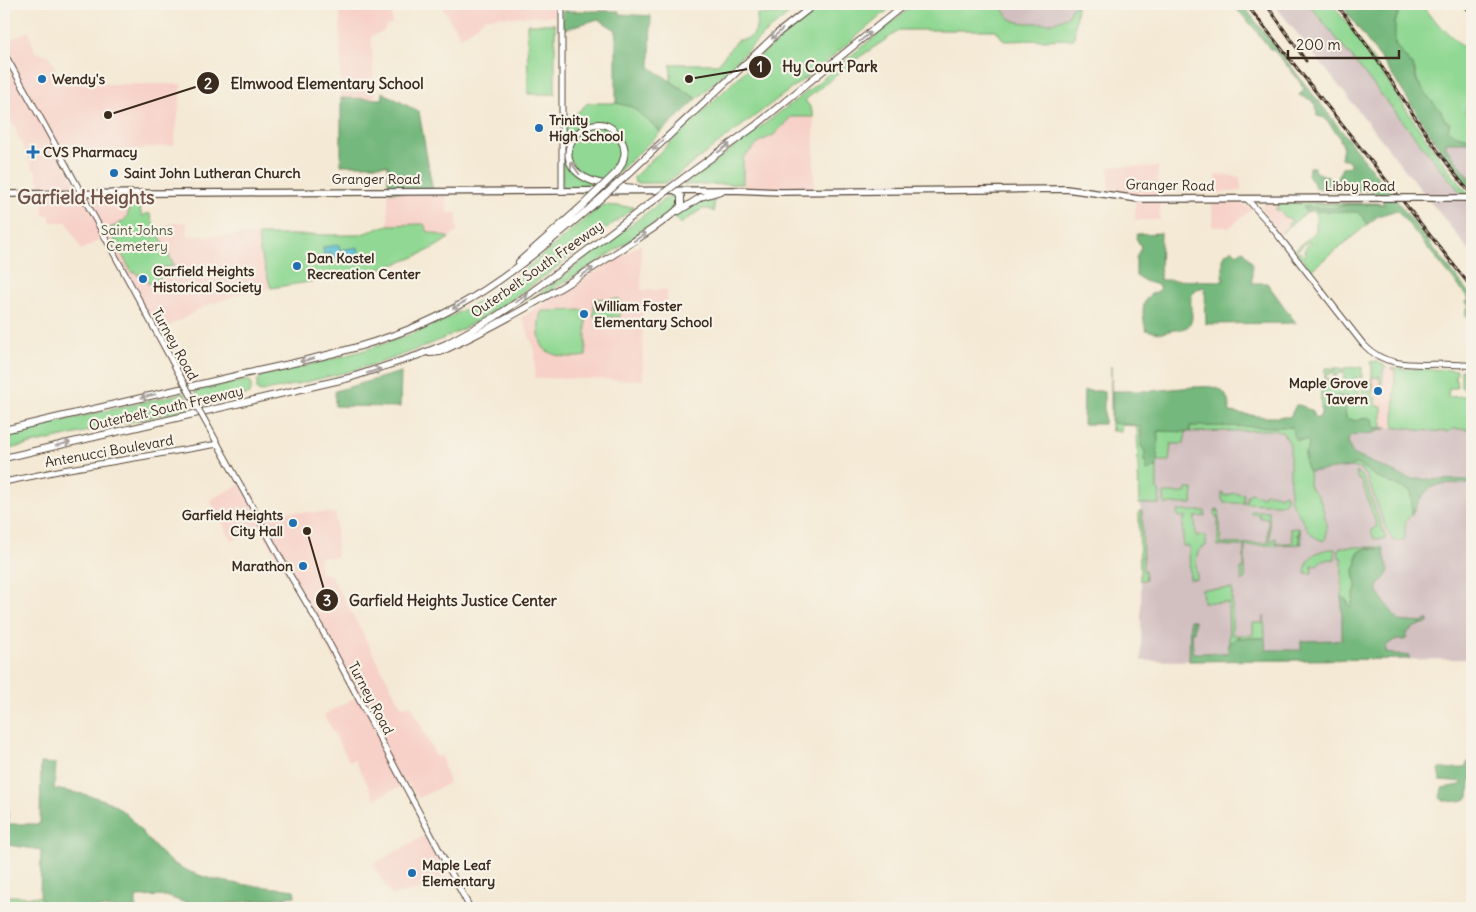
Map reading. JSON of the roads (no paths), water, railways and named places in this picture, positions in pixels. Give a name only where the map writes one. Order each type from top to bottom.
[{"type":"highway","name":"Outerbelt South Freeway","points":[[4,430],[315,358],[372,343],[436,318],[500,280],[545,246],[627,175],[778,33],[815,4]]},
{"type":"highway","name":"Outerbelt South Freeway","points":[[4,458],[349,378],[446,344],[495,316],[528,294],[762,120],[905,4]]},
{"type":"highway","points":[[500,280],[582,206],[617,172],[623,161],[625,152],[623,142],[617,133],[606,126],[597,124],[586,127],[578,132],[572,140],[569,150],[570,160],[577,172],[594,182],[635,188]]},
{"type":"highway","points":[[661,222],[681,206],[682,198],[675,190]]},
{"type":"highway","points":[[418,355],[440,352],[511,318],[579,277],[696,200],[721,191]]},
{"type":"main road","points":[[562,4],[562,191]]},
{"type":"main road","points":[[1466,4],[1472,10]]},
{"type":"main road","name":"Turney Road","points":[[4,54],[287,570],[321,628],[470,908]]},
{"type":"main road","name":"Granger Road","points":[[570,191],[577,189],[635,188],[781,192],[1066,189],[1085,190],[1137,199],[1247,199]]},
{"type":"main road","name":"Granger Road","points":[[4,194],[570,191],[723,188],[732,190]]},
{"type":"main road","name":"Libby Road","points":[[1247,199],[1472,198]]},
{"type":"main road","points":[[1247,199],[1266,220],[1362,342],[1373,353],[1384,360],[1399,364],[1472,366]]},
{"type":"main road","name":"Antenucci Boulevard","points":[[4,482],[218,444]]},
{"type":"water","points":[[339,245],[340,250],[358,247],[359,255],[332,259],[330,250],[330,254],[324,255],[323,247]]},
{"type":"railway","points":[[1246,4],[1472,288]]},
{"type":"railway","points":[[1266,4],[1306,61]]},
{"type":"railway","points":[[1336,4],[1371,51],[1436,148],[1472,195]]},
{"type":"place","name":"Wendy's","points":[[42,79]]},
{"type":"place","name":"Hy Court Park","points":[[689,79]]},
{"type":"place","name":"Elmwood Elementary School","points":[[108,115]]},
{"type":"place","name":"Trinity High School","points":[[539,128]]},
{"type":"place","name":"CVS Pharmacy","points":[[33,152]]},
{"type":"place","name":"Saint John Lutheran Church","points":[[114,173]]},
{"type":"place","name":"Dan Kostel Recreation Center","points":[[297,266]]},
{"type":"place","name":"Garfield Heights Historical Society","points":[[143,279]]},
{"type":"place","name":"William Foster Elementary School","points":[[584,314]]},
{"type":"place","name":"Maple Grove Tavern","points":[[1378,391]]},
{"type":"place","name":"Garfield Heights City Hall","points":[[293,523]]},
{"type":"place","name":"Garfield Heights Justice Center","points":[[307,531]]},
{"type":"place","name":"Marathon","points":[[303,566]]},
{"type":"place","name":"Maple Leaf Elementary","points":[[412,873]]},
{"type":"district","name":"Garfield Heights","points":[[86,197]]},
{"type":"park label","name":"Saint Johns Cemetery","points":[[137,238]]}]
